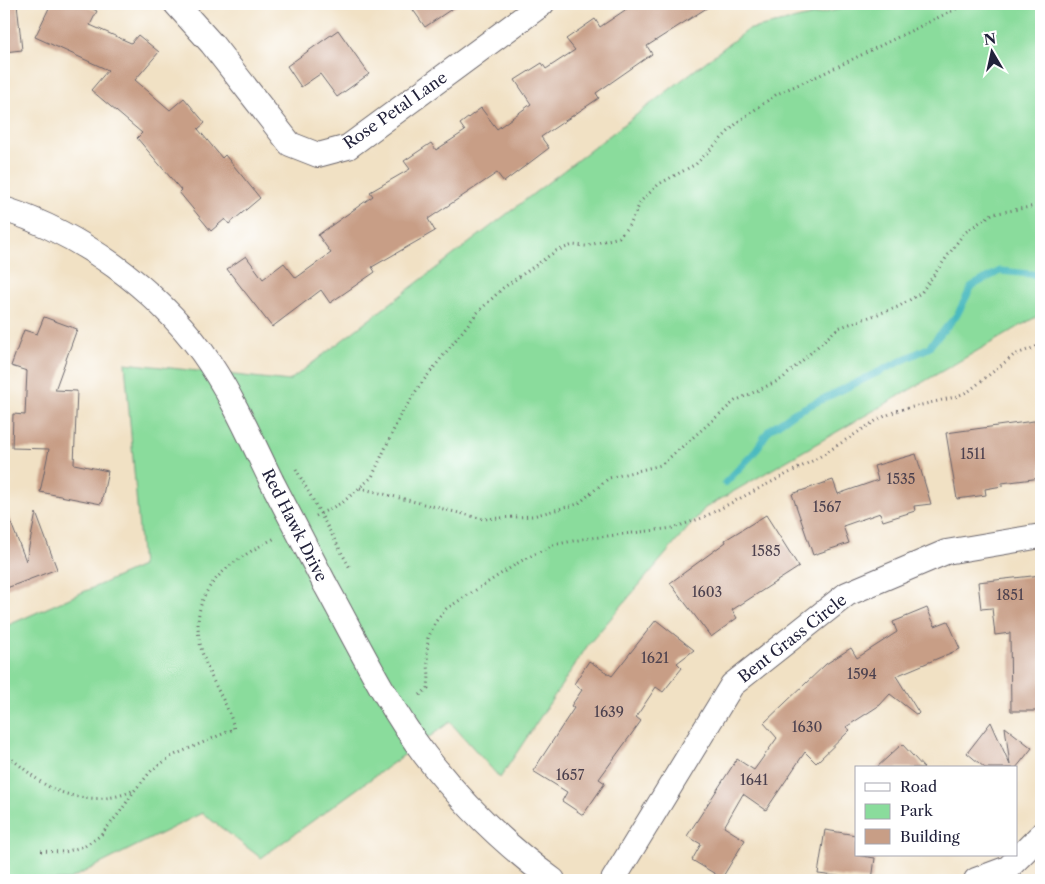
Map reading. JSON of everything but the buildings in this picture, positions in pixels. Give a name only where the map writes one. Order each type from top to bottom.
[{"type":"street","name":"Rose Petal Lane","points":[[176,4],[212,44],[290,144],[318,155],[348,147],[542,4]]},
{"type":"street","name":"Red Hawk Drive","points":[[4,210],[21,215],[76,241],[116,268],[158,304],[202,352],[223,385],[325,584],[374,672],[425,755],[463,802],[484,822],[554,880]]},
{"type":"street","name":"Bent Grass Circle","points":[[613,880],[732,685],[847,594],[946,552],[1041,536]]},
{"type":"street","points":[[976,880],[1008,868],[1041,835]]},
{"type":"path","points":[[308,520],[343,502],[372,476],[400,416],[420,385],[477,313],[503,288],[556,251],[572,245],[586,246],[619,237],[631,223],[641,201],[659,184],[696,164],[739,122],[777,94],[966,4]]},
{"type":"path","points":[[359,488],[483,519],[533,516],[578,504],[609,478],[661,465],[735,401],[782,379],[838,328],[898,307],[921,293],[964,233],[992,214],[1041,205]]},
{"type":"path","points":[[420,695],[428,688],[430,676],[426,655],[428,638],[436,621],[446,609],[521,561],[553,545],[583,539],[673,528],[702,518],[816,459],[877,420],[896,412],[955,397],[969,391],[1014,355],[1041,346]]},
{"type":"path","points":[[296,469],[350,568]]},
{"type":"path","points":[[41,851],[65,852],[85,846],[101,835],[120,812],[134,790],[152,770],[172,756],[234,729],[232,719],[208,669],[200,645],[198,621],[203,598],[217,575],[240,556],[283,534]]},
{"type":"path","points":[[4,754],[43,784],[77,796],[106,800],[134,790]]},
{"type":"green space","points":[[864,4],[1041,4],[1041,314],[705,508],[588,645],[500,778],[450,722],[261,858],[202,813],[68,880],[4,880],[4,627],[142,566],[125,363],[289,381],[747,30]]},
{"type":"waterway","points":[[725,483],[754,453],[769,430],[794,413],[928,348],[957,315],[972,286],[1000,271],[1041,275]]}]
